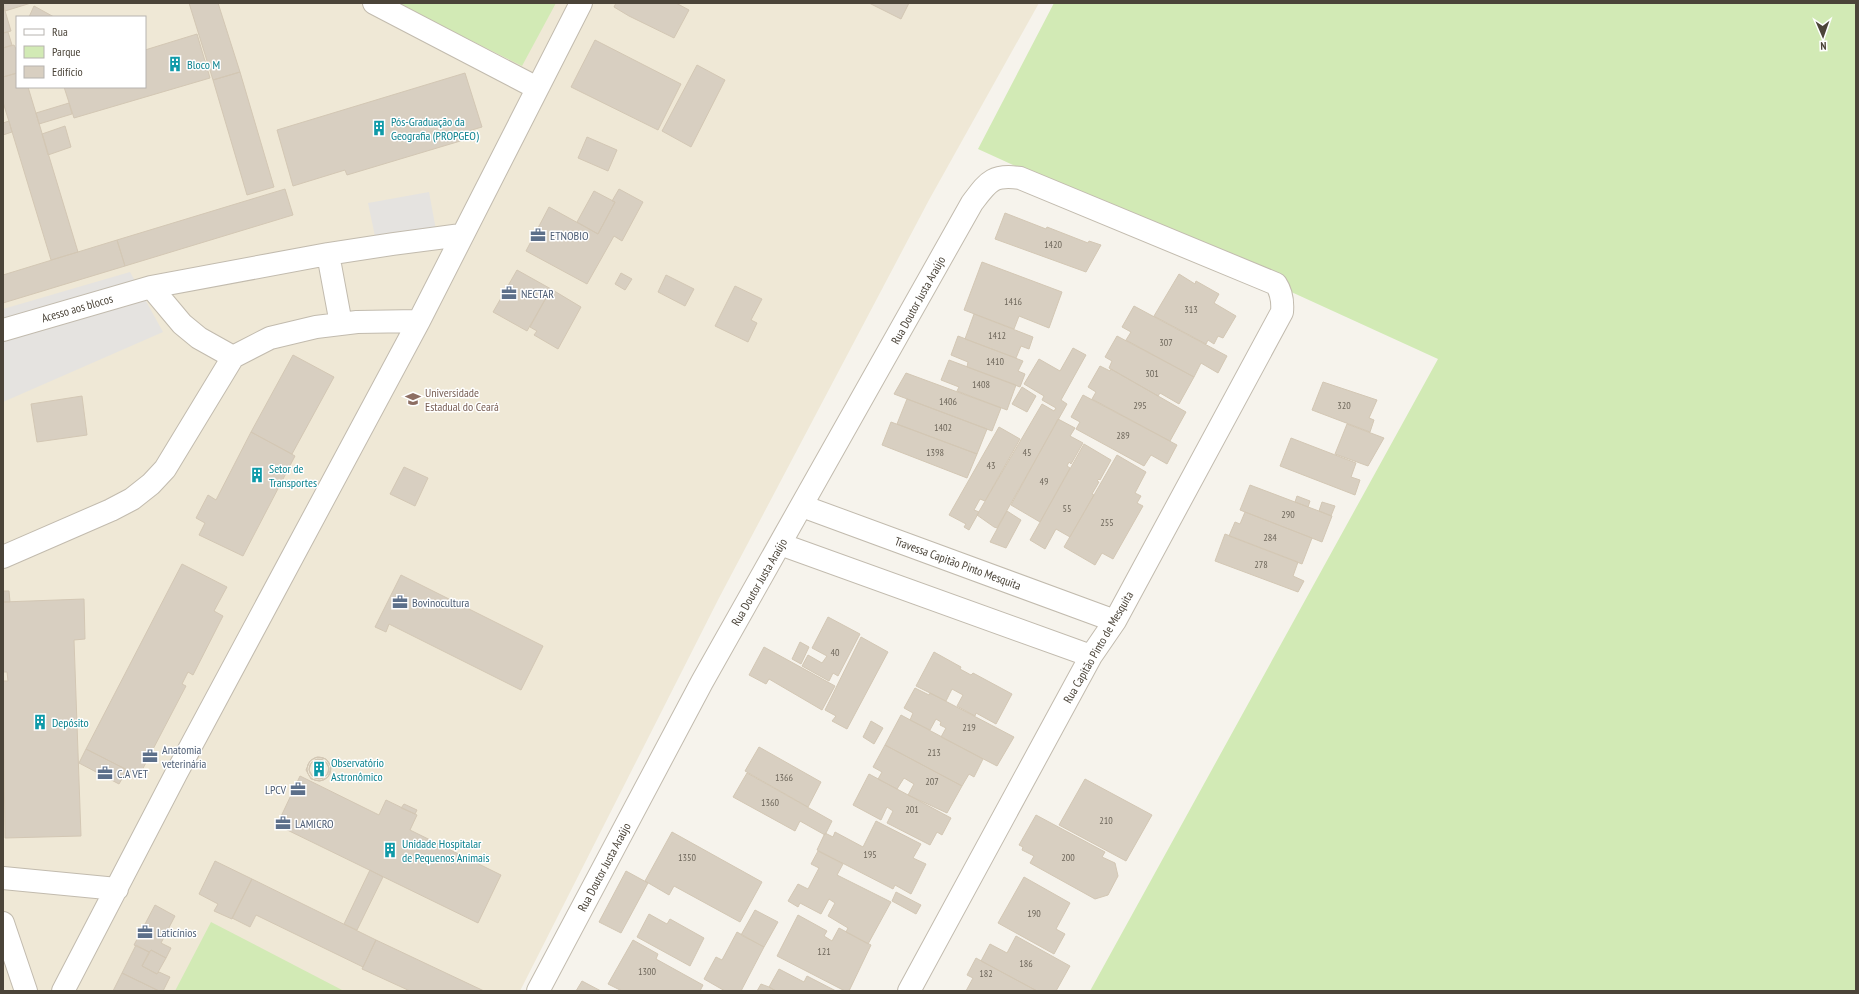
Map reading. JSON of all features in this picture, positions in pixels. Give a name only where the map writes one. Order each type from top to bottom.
[{"type":"street","points":[[374,3],[537,88]]},
{"type":"street","points":[[64,991],[180,765],[419,321],[461,235],[581,3]]},
{"type":"street","name":"Rua Capitão Pinto de Mesquita","points":[[909,991],[1091,656],[1114,621],[1282,312],[1283,302],[1280,290],[1276,284],[1020,178],[1006,176],[991,180]]},
{"type":"street","name":"Rua Doutor Justa Araújo","points":[[538,991],[698,689],[972,203],[991,180]]},
{"type":"street","name":"Acesso aos blocos","points":[[3,330],[152,287],[328,254],[461,235]]},
{"type":"street","points":[[328,254],[341,324]]},
{"type":"street","points":[[152,287],[182,324],[199,338],[233,357]]},
{"type":"street","points":[[3,557],[111,510],[132,499],[151,484],[165,469],[233,357],[270,338],[316,327],[341,324],[419,321]]},
{"type":"street","name":"Travessa Capitão Pinto Mesquita","points":[[802,506],[1114,621]]},
{"type":"street","points":[[780,544],[1091,656]]},
{"type":"street","points":[[3,878],[117,889]]},
{"type":"street","points":[[3,923],[26,991]]},
{"type":"shaded area","name":"Universidade Estadual do Ceará","points":[[3,3],[1039,3],[929,200],[719,598],[520,991],[3,991]]},
{"type":"shaded area","points":[[429,192],[436,230],[376,241],[368,203]]},
{"type":"shaded area","points":[[130,272],[163,332],[3,402],[3,309]]},
{"type":"green space","points":[[396,3],[556,3],[522,66]]},
{"type":"green space","points":[[1054,3],[1856,3],[1856,991],[1090,991],[1438,359],[978,149]]},
{"type":"green space","points":[[211,922],[344,991],[175,991]]},
{"type":"building","points":[[3,3],[31,3],[5,11]]},
{"type":"building","points":[[189,3],[218,3],[240,72],[213,80]]},
{"type":"building","points":[[616,3],[676,3],[689,10],[674,38],[614,7]]},
{"type":"building","points":[[869,3],[909,3],[901,19]]},
{"type":"building","points":[[3,4],[11,31],[3,33]]},
{"type":"building","points":[[34,6],[52,16],[29,16]]},
{"type":"building","points":[[8,32],[12,45],[3,48],[3,33]]},
{"type":"building","name":"Bloco M","points":[[197,34],[210,78],[74,118],[64,88],[146,88],[146,50]]},
{"type":"building","points":[[595,40],[681,84],[658,130],[571,87]]},
{"type":"building","points":[[14,45],[16,49],[16,73],[3,77],[3,48]]},
{"type":"building","points":[[697,65],[725,80],[691,147],[662,131]]},
{"type":"building","points":[[240,72],[274,187],[247,195],[213,80]]},
{"type":"building","points":[[16,73],[16,88],[28,88],[78,252],[51,260],[3,102],[3,77]]},
{"type":"building","name":"Pós-Graduação da Geografia (PROPGEO)","points":[[465,73],[482,127],[465,132],[467,139],[347,175],[345,170],[293,186],[277,130]]},
{"type":"building","points":[[69,103],[72,114],[39,124],[36,113]]},
{"type":"building","points":[[9,121],[12,132],[3,135],[3,123]]},
{"type":"building","points":[[65,126],[71,147],[48,155],[42,134]]},
{"type":"building","points":[[587,137],[617,150],[608,171],[578,158]]},
{"type":"building","points":[[285,189],[293,215],[125,266],[117,240]]},
{"type":"building","points":[[619,189],[643,202],[622,241],[614,236],[587,284],[526,251],[549,207],[598,234],[615,202],[612,201]]},
{"type":"building","points":[[594,191],[615,202],[598,234],[577,222]]},
{"type":"building","points":[[1005,213],[1088,243],[1089,241],[1101,245],[1086,272],[995,239]]},
{"type":"building","points":[[117,240],[125,266],[3,303],[3,275]]},
{"type":"building","points":[[982,262],[1062,292],[1049,328],[1019,316],[1014,329],[964,310]]},
{"type":"building","points":[[517,270],[551,289],[527,331],[493,312]]},
{"type":"building","points":[[621,273],[632,279],[625,290],[615,284]]},
{"type":"building","points":[[1179,274],[1195,284],[1196,281],[1219,294],[1214,303],[1236,316],[1223,338],[1218,336],[1214,344],[1208,340],[1206,344],[1154,316]]},
{"type":"building","points":[[666,275],[694,289],[685,306],[658,292]]},
{"type":"building","points":[[735,286],[762,299],[751,320],[757,323],[748,342],[715,326]]},
{"type":"building","points":[[551,289],[581,307],[558,349],[534,335],[537,331],[530,327]]},
{"type":"building","points":[[1134,306],[1227,356],[1218,373],[1201,363],[1194,377],[1126,340],[1131,332],[1122,327]]},
{"type":"building","points":[[974,314],[1033,337],[1029,349],[1021,346],[1016,358],[965,339]]},
{"type":"building","points":[[958,336],[1023,361],[1018,371],[1025,374],[1020,387],[967,367],[968,362],[951,355]]},
{"type":"building","points":[[1117,336],[1194,377],[1179,404],[1160,393],[1158,396],[1109,368],[1112,361],[1105,357]]},
{"type":"building","points":[[1073,348],[1086,355],[1061,400],[1067,404],[997,528],[994,527],[977,515],[1042,404],[1054,411],[1056,408],[1042,400],[1044,396],[1024,384],[1039,359],[1060,371]]},
{"type":"building","points":[[293,355],[334,377],[292,454],[251,432]]},
{"type":"building","points":[[949,360],[1016,385],[1007,410],[957,391],[959,387],[941,380]]},
{"type":"building","points":[[1100,366],[1110,371],[1111,369],[1186,412],[1170,441],[1092,399],[1096,392],[1088,387]]},
{"type":"building","points":[[906,373],[1001,408],[992,431],[894,394]]},
{"type":"building","points":[[1323,382],[1377,400],[1369,418],[1374,420],[1370,432],[1312,410]]},
{"type":"building","points":[[1022,387],[1036,396],[1027,412],[1012,404]]},
{"type":"building","points":[[1083,395],[1177,445],[1167,464],[1151,455],[1144,466],[1076,429],[1080,422],[1071,417]]},
{"type":"building","points":[[82,396],[87,435],[37,442],[31,404]]},
{"type":"building","points":[[907,399],[987,429],[977,454],[897,424]]},
{"type":"building","points":[[1058,419],[1075,428],[1070,436],[1083,443],[1071,464],[1069,462],[1067,466],[1070,468],[1040,522],[1011,505]]},
{"type":"building","points":[[891,422],[977,454],[967,478],[882,445]]},
{"type":"building","points":[[1347,424],[1384,438],[1368,466],[1335,454]]},
{"type":"building","points":[[999,427],[1020,439],[985,501],[980,499],[974,510],[979,512],[969,530],[964,527],[966,524],[949,515]]},
{"type":"building","name":"Setor de Transportes","points":[[251,432],[295,456],[243,556],[199,535],[205,523],[196,518],[208,495],[216,500]]},
{"type":"building","points":[[1291,438],[1356,463],[1351,477],[1360,480],[1355,495],[1280,466]]},
{"type":"building","points":[[1084,444],[1111,460],[1100,480],[1099,479],[1097,481],[1099,482],[1092,494],[1094,495],[1070,537],[1056,529],[1045,549],[1030,540]]},
{"type":"building","points":[[1117,455],[1146,472],[1135,493],[1141,496],[1137,503],[1143,506],[1113,559],[1102,553],[1095,565],[1064,547]]},
{"type":"building","points":[[404,467],[428,478],[415,506],[390,494]]},
{"type":"building","points":[[1250,485],[1332,516],[1322,542],[1240,510]]},
{"type":"building","points":[[1297,496],[1310,501],[1308,507],[1295,502]]},
{"type":"building","points":[[1322,502],[1335,506],[1331,516],[1319,511]]},
{"type":"building","points":[[1007,511],[1021,520],[1006,548],[990,542]]},
{"type":"building","points":[[1245,512],[1312,538],[1302,564],[1229,536],[1235,522],[1240,524]]},
{"type":"building","points":[[1225,534],[1298,562],[1293,576],[1304,581],[1298,592],[1215,561]]},
{"type":"building","name":"Depósito","points":[[182,564],[227,587],[214,611],[223,616],[193,675],[188,672],[182,684],[186,686],[139,776],[86,749]]},
{"type":"building","points":[[401,575],[543,646],[521,690],[389,624],[386,632],[375,627]]},
{"type":"building","points":[[3,591],[9,591],[10,602],[3,602]]},
{"type":"building","name":"Depósito","points":[[84,599],[85,639],[74,640],[81,836],[5,838],[3,681],[8,681],[7,672],[3,672],[3,602]]},
{"type":"building","points":[[828,617],[860,634],[838,676],[833,673],[829,681],[802,666],[808,655],[822,663],[827,656],[812,648]]},
{"type":"building","points":[[861,637],[888,652],[847,729],[832,721],[836,716],[825,710]]},
{"type":"building","points":[[800,642],[809,647],[801,664],[792,659]]},
{"type":"building","points":[[764,647],[835,686],[822,710],[769,679],[766,684],[749,675]]},
{"type":"building","points":[[934,652],[961,667],[960,669],[971,675],[973,673],[1012,694],[996,724],[976,713],[975,716],[957,706],[963,695],[952,689],[946,701],[916,686]]},
{"type":"building","points":[[915,688],[929,695],[930,693],[1014,737],[997,766],[941,737],[946,728],[940,725],[941,722],[936,719],[930,730],[910,720],[913,713],[904,708]]},
{"type":"building","points":[[901,715],[983,759],[974,777],[969,774],[962,786],[885,745]]},
{"type":"building","points":[[871,721],[883,728],[874,744],[863,737]]},
{"type":"building","points":[[885,745],[962,786],[947,813],[908,795],[914,784],[904,778],[897,789],[878,779],[882,772],[873,767]]},
{"type":"building","points":[[759,747],[821,782],[808,807],[745,771]]},
{"type":"building","points":[[86,749],[127,770],[119,784],[79,763]]},
{"type":"building","points":[[317,757],[326,759],[331,767],[328,777],[320,781],[311,779],[306,770],[310,761]],"holes":[[[317,759],[325,761],[329,768],[327,775],[320,779],[313,777],[309,770],[311,763]]]},
{"type":"building","name":"Observatório Astronômico","points":[[319,757],[328,760],[331,769],[328,778],[319,781],[310,778],[307,769],[310,760]]},
{"type":"building","name":"Observatório Astronômico","points":[[319,759],[326,762],[329,769],[326,776],[319,779],[312,776],[309,769],[312,762]]},
{"type":"building","points":[[747,773],[832,821],[825,835],[800,821],[795,831],[733,797]]},
{"type":"building","points":[[869,774],[951,818],[942,835],[937,832],[930,845],[887,823],[893,811],[887,807],[881,820],[853,805]]},
{"type":"building","name":"Unidade Hospitalar de Pequenos Animais","points":[[300,776],[379,815],[386,800],[417,815],[410,830],[501,875],[478,923],[277,825]]},
{"type":"building","points":[[1085,779],[1152,815],[1126,861],[1059,825]]},
{"type":"building","points":[[404,804],[417,810],[415,814],[401,808]]},
{"type":"building","points":[[1036,815],[1105,852],[1102,857],[1115,863],[1118,876],[1108,895],[1095,899],[1030,863],[1034,856],[1022,850],[1023,847],[1019,845]]},
{"type":"building","points":[[876,821],[921,844],[913,858],[926,864],[911,894],[895,885],[893,889],[817,850],[825,833],[833,837],[835,832],[863,847]]},
{"type":"building","points":[[672,832],[762,882],[740,922],[674,886],[669,895],[645,881]]},
{"type":"building","points":[[818,851],[843,864],[837,875],[891,902],[868,944],[846,932],[848,928],[828,916],[835,903],[829,899],[821,914],[800,903],[798,907],[788,901],[798,884],[808,889],[819,868],[811,864]]},
{"type":"building","points":[[215,861],[252,879],[232,919],[214,911],[218,904],[199,894]]},
{"type":"building","points":[[370,870],[383,877],[357,930],[344,924]]},
{"type":"building","points":[[626,871],[648,883],[621,933],[599,922]]},
{"type":"building","points":[[1024,877],[1070,903],[1056,929],[1065,934],[1054,954],[998,923]]},
{"type":"building","points":[[252,879],[376,940],[363,967],[256,915],[250,927],[232,918]]},
{"type":"building","points":[[896,892],[921,905],[916,914],[892,901]]},
{"type":"building","points":[[155,905],[175,916],[161,943],[171,948],[166,958],[151,950],[149,952],[134,945]]},
{"type":"building","points":[[755,910],[778,922],[764,947],[741,935]]},
{"type":"building","points":[[649,914],[667,924],[670,919],[704,938],[690,966],[637,937]]},
{"type":"building","points":[[798,915],[827,931],[824,936],[832,941],[839,928],[871,945],[849,991],[845,991],[777,956]]},
{"type":"building","points":[[737,932],[764,947],[741,991],[725,991],[704,979],[716,957],[722,960]]},
{"type":"building","points":[[1016,936],[1070,966],[1056,991],[1037,991],[981,961],[990,944],[1007,953]]},
{"type":"building","points":[[376,940],[484,991],[410,991],[362,969]]},
{"type":"building","points":[[633,940],[658,954],[656,959],[703,985],[700,991],[622,991],[608,984]]},
{"type":"building","points":[[136,945],[149,952],[142,966],[157,974],[159,972],[170,977],[163,991],[159,991],[122,973]]},
{"type":"building","points":[[151,950],[166,958],[157,974],[142,966]]},
{"type":"building","points":[[976,958],[1037,991],[966,991],[973,978],[967,975]]},
{"type":"building","points":[[779,969],[804,982],[807,976],[836,991],[776,991],[769,987]]},
{"type":"building","points":[[122,973],[159,991],[113,991]]},
{"type":"building","points":[[582,981],[601,991],[576,991]]},
{"type":"building","points":[[761,984],[769,987],[776,991],[757,991]]},
{"type":"place","name":"Bloco M","points":[[175,64]]},
{"type":"place","name":"Pós-Graduação da Geografia (PROPGEO)","points":[[379,128]]},
{"type":"place","name":"ETNOBIO","points":[[538,235]]},
{"type":"place","name":"NECTAR","points":[[509,293]]},
{"type":"place","name":"Universidade Estadual do Ceará","points":[[413,399]]},
{"type":"place","name":"Setor de Transportes","points":[[257,475]]},
{"type":"place","name":"Bovinocultura","points":[[400,602]]},
{"type":"place","name":"Depósito","points":[[40,722]]},
{"type":"place","name":"Anatomia veterinária","points":[[150,756]]},
{"type":"place","name":"Observatório Astronômico","points":[[319,769]]},
{"type":"place","name":"C.A VET","points":[[105,773]]},
{"type":"place","name":"LPCV","points":[[298,789]]},
{"type":"place","name":"LAMICRO","points":[[283,823]]},
{"type":"place","name":"Unidade Hospitalar de Pequenos Animais","points":[[390,850]]},
{"type":"place","name":"Laticínios","points":[[145,932]]}]
